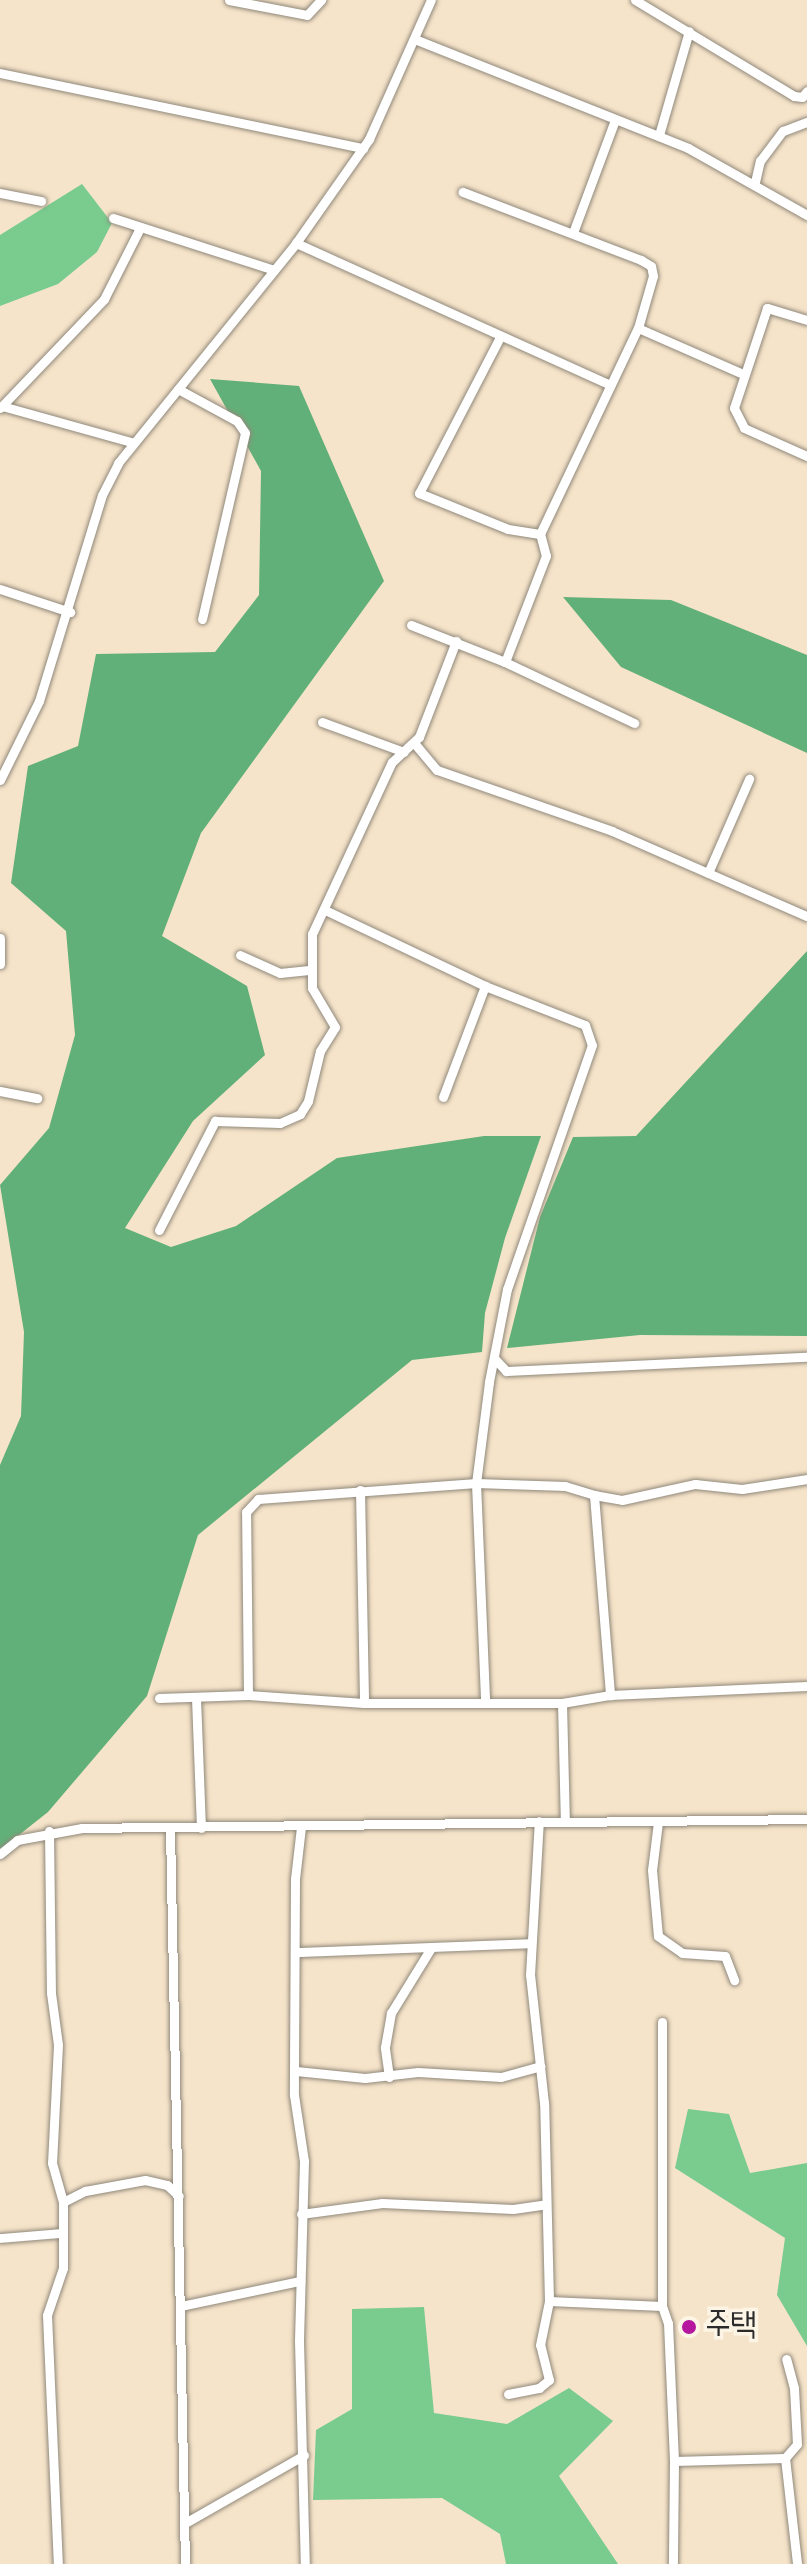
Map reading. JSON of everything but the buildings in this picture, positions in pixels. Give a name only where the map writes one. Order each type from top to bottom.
[{"type":"street","points":[[229,0],[307,15],[321,0]]},
{"type":"street","points":[[0,780],[39,701],[70,612],[102,495],[131,442],[296,243],[363,148],[417,40],[431,0]]},
{"type":"street","points":[[635,0],[794,96],[802,97],[807,91]]},
{"type":"street","points":[[659,135],[689,31]]},
{"type":"street","points":[[417,40],[659,135],[755,182],[807,215]]},
{"type":"street","points":[[0,73],[363,148]]},
{"type":"street","points":[[574,230],[615,120]]},
{"type":"street","points":[[755,182],[760,161],[783,131],[807,122]]},
{"type":"street","points":[[463,192],[574,230],[651,266],[653,276],[638,328],[540,534],[546,556],[505,662]]},
{"type":"street","points":[[0,193],[41,201]]},
{"type":"street","points":[[113,218],[139,230],[274,270]]},
{"type":"street","points":[[131,442],[1,407],[104,299],[139,230]]},
{"type":"street","points":[[296,243],[609,384]]},
{"type":"street","points":[[807,320],[767,308],[734,408],[744,428],[807,456]]},
{"type":"street","points":[[638,328],[743,374]]},
{"type":"street","points":[[500,337],[419,493],[508,529],[540,534]]},
{"type":"street","points":[[178,389],[237,421],[245,433],[202,619]]},
{"type":"street","points":[[0,589],[70,612]]},
{"type":"street","points":[[411,625],[505,662],[634,723]]},
{"type":"street","points":[[159,1230],[215,1121],[280,1123],[300,1114],[308,1101],[320,1051],[335,1027],[317,999],[309,970],[309,942],[392,762],[415,744],[456,641]]},
{"type":"street","points":[[322,722],[404,752]]},
{"type":"street","points":[[415,744],[437,770],[612,831],[807,916]]},
{"type":"street","points":[[708,873],[749,779]]},
{"type":"street","points":[[325,910],[485,986],[585,1025],[592,1045],[507,1289],[494,1358],[476,1483],[485,1702]]},
{"type":"street","points":[[0,938],[0,964]]},
{"type":"street","points":[[240,955],[280,973],[309,970]]},
{"type":"street","points":[[443,1097],[485,986]]},
{"type":"street","points":[[0,1091],[37,1098]]},
{"type":"street","points":[[494,1358],[506,1371],[807,1357]]},
{"type":"street","points":[[248,1695],[246,1512],[258,1499],[476,1483],[565,1486],[622,1500],[695,1484],[742,1489],[807,1479]]},
{"type":"street","points":[[360,1490],[364,1511],[357,1546],[366,1611],[364,1703]]},
{"type":"street","points":[[594,1495],[610,1695]]},
{"type":"street","points":[[159,1698],[248,1695],[364,1703],[562,1703],[610,1695],[807,1686]]},
{"type":"street","points":[[196,1698],[201,1828]]},
{"type":"street","points":[[562,1703],[565,1822]]},
{"type":"street","points":[[0,1854],[17,1840],[49,1831],[807,1819]]},
{"type":"street","points":[[508,2394],[539,2388],[549,2380],[540,2345],[549,2301],[543,2205],[541,2066],[531,1943],[539,1821]]},
{"type":"street","points":[[658,1822],[652,1870],[658,1936],[682,1953],[725,1956],[734,1980]]},
{"type":"street","points":[[301,1827],[295,1879],[298,1952],[294,2095],[303,2146],[300,2281],[305,2564]]},
{"type":"street","points":[[170,1829],[185,2564]]},
{"type":"street","points":[[49,1831],[51,1993],[58,2045],[52,2163],[63,2202],[63,2268],[47,2315],[58,2564]]},
{"type":"street","points":[[298,1952],[531,1943]]},
{"type":"street","points":[[389,2077],[385,2047],[391,2013],[431,1948]]},
{"type":"street","points":[[662,2022],[662,2306],[668,2323],[674,2461],[673,2564]]},
{"type":"street","points":[[296,2071],[389,2077],[418,2072],[501,2077],[541,2066]]},
{"type":"street","points":[[63,2202],[85,2191],[145,2180],[167,2185],[179,2196]]},
{"type":"street","points":[[301,2214],[382,2203],[513,2209],[543,2205]]},
{"type":"street","points":[[0,2238],[61,2233]]},
{"type":"street","points":[[181,2306],[300,2281]]},
{"type":"street","points":[[549,2301],[662,2306]]},
{"type":"street","points":[[786,2359],[794,2388],[797,2444],[785,2458],[797,2564]]},
{"type":"street","points":[[185,2523],[304,2455]]},
{"type":"street","points":[[674,2461],[785,2458]]},
{"type":"green space","points":[[82,184],[112,223],[97,252],[58,284],[0,306],[0,235]]},
{"type":"green space","points":[[210,379],[299,386],[384,581],[201,833],[162,936],[247,986],[265,1055],[193,1121],[125,1228],[171,1247],[236,1226],[337,1158],[484,1136],[541,1136],[505,1238],[485,1313],[482,1352],[412,1360],[198,1535],[147,1696],[48,1812],[0,1850],[0,1465],[21,1416],[24,1332],[0,1185],[49,1128],[75,1035],[66,931],[11,883],[28,766],[78,746],[96,654],[215,652],[259,595],[261,471]]},
{"type":"green space","points":[[563,597],[671,600],[807,655],[807,753],[621,667]]},
{"type":"green space","points":[[807,951],[807,1336],[640,1335],[507,1348],[540,1217],[573,1137],[636,1136]]},
{"type":"green space","points":[[688,2109],[729,2114],[750,2173],[807,2163],[807,2346],[777,2295],[785,2238],[675,2168]]},
{"type":"green space","points":[[424,2307],[434,2413],[507,2424],[569,2388],[613,2421],[559,2476],[618,2564],[506,2564],[500,2534],[442,2498],[313,2500],[316,2430],[352,2409],[352,2309]]},
{"type":"place","name":"주택","points":[[689,2327]]}]
